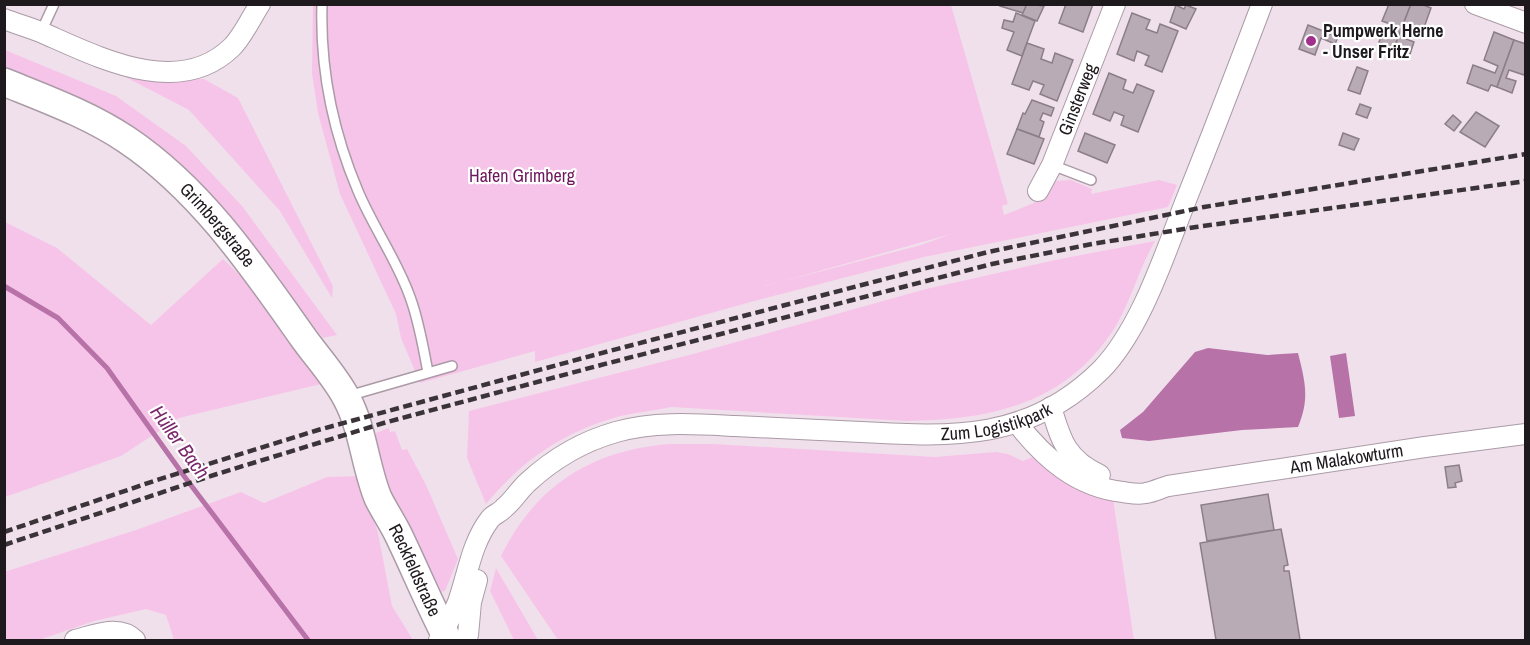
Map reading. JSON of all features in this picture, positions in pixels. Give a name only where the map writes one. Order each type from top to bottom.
[{"type":"street","points":[[4,20],[41,32],[93,56],[126,66],[179,72],[202,68],[232,46],[260,4]]},
{"type":"street","name":"Ginsterweg","points":[[1038,191],[1052,165],[1115,4]]},
{"type":"street","name":"Zum Logistikpark","points":[[505,508],[479,571],[471,602],[468,635],[445,639],[480,535],[493,516],[505,508],[528,482],[554,461],[596,440],[633,428],[680,424],[930,435],[973,433],[995,430],[1017,423],[1064,399],[1102,369],[1123,341],[1140,312],[1262,4]]},
{"type":"street","points":[[1475,4],[1526,23]]},
{"type":"street","name":"Grimbergstraße","points":[[4,82],[88,119],[127,140],[194,198],[223,230],[346,397],[361,440]]},
{"type":"street","name":"Am Malakowturm","points":[[1051,407],[1056,426],[1071,456],[1083,467],[1121,482],[1168,486]]},
{"type":"street","name":"Am Malakowturm","points":[[1017,423],[1035,447],[1058,467],[1083,481],[1108,490],[1145,494],[1168,486],[1526,434]]},
{"type":"street","name":"Reckfeldstraße","points":[[361,440],[379,500],[385,531],[409,597],[445,639]]},
{"type":"street","points":[[75,640],[107,631],[128,634],[135,640]]},
{"type":"lane","points":[[41,32],[54,4]]},
{"type":"lane","points":[[322,4],[322,55],[330,106],[340,142],[358,192],[409,295],[416,315],[428,372]]},
{"type":"lane","points":[[1052,165],[1091,180]]},
{"type":"lane","points":[[346,397],[452,366]]},
{"type":"green space","name":"Hafen Grimberg","points":[[313,5],[951,5],[1008,204],[1002,206],[1004,215],[1034,203],[1056,181],[1071,180],[1092,189],[1091,194],[1159,180],[1177,185],[1168,207],[924,257],[535,362],[535,351],[420,383],[401,338],[396,314],[340,194],[318,113],[312,73]],"holes":[[[951,234],[921,245],[780,282]]]},
{"type":"green space","points":[[5,50],[116,96],[186,146],[242,206],[337,335],[323,338],[228,217],[150,138],[5,68]]},
{"type":"green space","points":[[112,70],[165,80],[204,79],[238,98],[333,286],[332,298],[280,211],[189,110]]},
{"type":"green space","points":[[5,222],[57,248],[151,325],[223,259],[267,301],[321,384],[179,418],[121,456],[5,497]]},
{"type":"green space","points":[[1155,241],[1117,324],[1098,351],[1076,372],[1052,389],[1026,402],[999,411],[969,417],[907,421],[671,407],[633,413],[601,422],[546,449],[514,474],[486,504],[467,458],[469,411],[693,354],[926,289],[1060,259]]},
{"type":"green space","points":[[389,428],[390,432],[395,431],[402,450],[407,449],[426,485],[458,559],[445,591],[435,590],[403,532],[376,453],[376,433]]},
{"type":"green space","points":[[668,444],[713,444],[935,457],[996,452],[1008,454],[1023,461],[1033,457],[1065,481],[1113,499],[1134,640],[558,640],[501,556],[515,531],[549,491],[569,476],[614,454]]},
{"type":"green space","points":[[360,476],[378,533],[392,606],[413,640],[174,640],[166,615],[146,609],[94,621],[39,640],[5,640],[4,572],[136,530],[241,492],[264,503],[327,477]]},
{"type":"green space","points":[[496,568],[538,640],[514,640],[490,591]]},
{"type":"shaded area","points":[[1208,348],[1267,355],[1298,353],[1303,372],[1305,399],[1298,427],[1242,430],[1149,441],[1122,438],[1120,430],[1143,412],[1195,352]]},
{"type":"shaded area","points":[[1346,353],[1355,416],[1339,418],[1330,356]]},
{"type":"building","points":[[1001,4],[1027,4],[1023,13],[1000,6]]},
{"type":"building","points":[[1027,4],[1044,6],[1037,21],[1022,15]]},
{"type":"building","points":[[1066,4],[1093,4],[1083,32],[1059,23]]},
{"type":"building","points":[[1389,4],[1411,4],[1394,48],[1379,42],[1383,30],[1393,34],[1396,26],[1382,21]]},
{"type":"building","points":[[1411,4],[1421,4],[1431,8],[1421,36],[1407,30],[1404,38],[1414,42],[1410,54],[1394,48]]},
{"type":"building","points":[[1176,5],[1184,9],[1186,5],[1196,9],[1186,29],[1170,22]]},
{"type":"building","points":[[1016,13],[1035,21],[1022,56],[1007,50],[1014,32],[1002,28],[1004,20],[1013,22]]},
{"type":"building","points":[[1132,13],[1150,20],[1146,29],[1157,33],[1160,24],[1178,31],[1162,72],[1145,65],[1149,56],[1137,51],[1134,61],[1117,54]]},
{"type":"building","name":"Pumpwerk Herne - Unser Fritz","points":[[1308,25],[1338,37],[1335,44],[1321,38],[1315,55],[1299,49]]},
{"type":"building","points":[[1494,32],[1514,40],[1497,87],[1491,85],[1488,91],[1467,83],[1473,65],[1495,73],[1498,66],[1484,60]]},
{"type":"building","points":[[1514,40],[1526,44],[1526,70],[1524,75],[1509,70],[1506,78],[1516,81],[1512,93],[1497,87]]},
{"type":"building","points":[[1027,43],[1044,49],[1041,59],[1052,63],[1055,53],[1073,60],[1057,101],[1040,94],[1044,85],[1033,81],[1029,90],[1012,84]]},
{"type":"building","points":[[1357,67],[1368,71],[1360,94],[1348,90]]},
{"type":"building","points":[[1109,73],[1126,80],[1123,89],[1133,93],[1137,84],[1154,91],[1138,132],[1121,125],[1124,116],[1114,112],[1110,121],[1093,114]]},
{"type":"building","points":[[1032,100],[1054,108],[1051,116],[1043,113],[1040,120],[1044,122],[1039,137],[1017,129],[1023,113],[1025,114]]},
{"type":"building","points":[[1360,104],[1371,108],[1367,118],[1356,114]]},
{"type":"building","points":[[1476,112],[1499,126],[1485,147],[1460,132]]},
{"type":"building","points":[[1453,115],[1461,122],[1454,131],[1445,124]]},
{"type":"building","points":[[1017,129],[1044,139],[1034,164],[1007,154]]},
{"type":"building","points":[[1085,133],[1115,145],[1107,163],[1078,151]]},
{"type":"building","points":[[1343,133],[1359,139],[1354,150],[1339,145]]},
{"type":"building","points":[[1459,465],[1462,481],[1455,483],[1456,487],[1448,488],[1445,467]]},
{"type":"building","points":[[1268,494],[1274,530],[1207,541],[1201,505]]},
{"type":"building","points":[[1281,529],[1288,565],[1284,566],[1284,571],[1289,571],[1300,640],[1216,640],[1200,543]]},
{"type":"waterway","name":"Hüller Bach","points":[[4,286],[58,318],[107,368],[184,476],[308,640]]},
{"type":"railway","points":[[4,532],[157,480],[318,430],[988,252],[1204,207],[1526,154]]},
{"type":"railway","points":[[4,545],[217,474],[387,422],[992,264],[1092,244],[1196,227],[1526,181]]},
{"type":"place","name":"Pumpwerk Herne - Unser Fritz","points":[[1311,41]]}]
